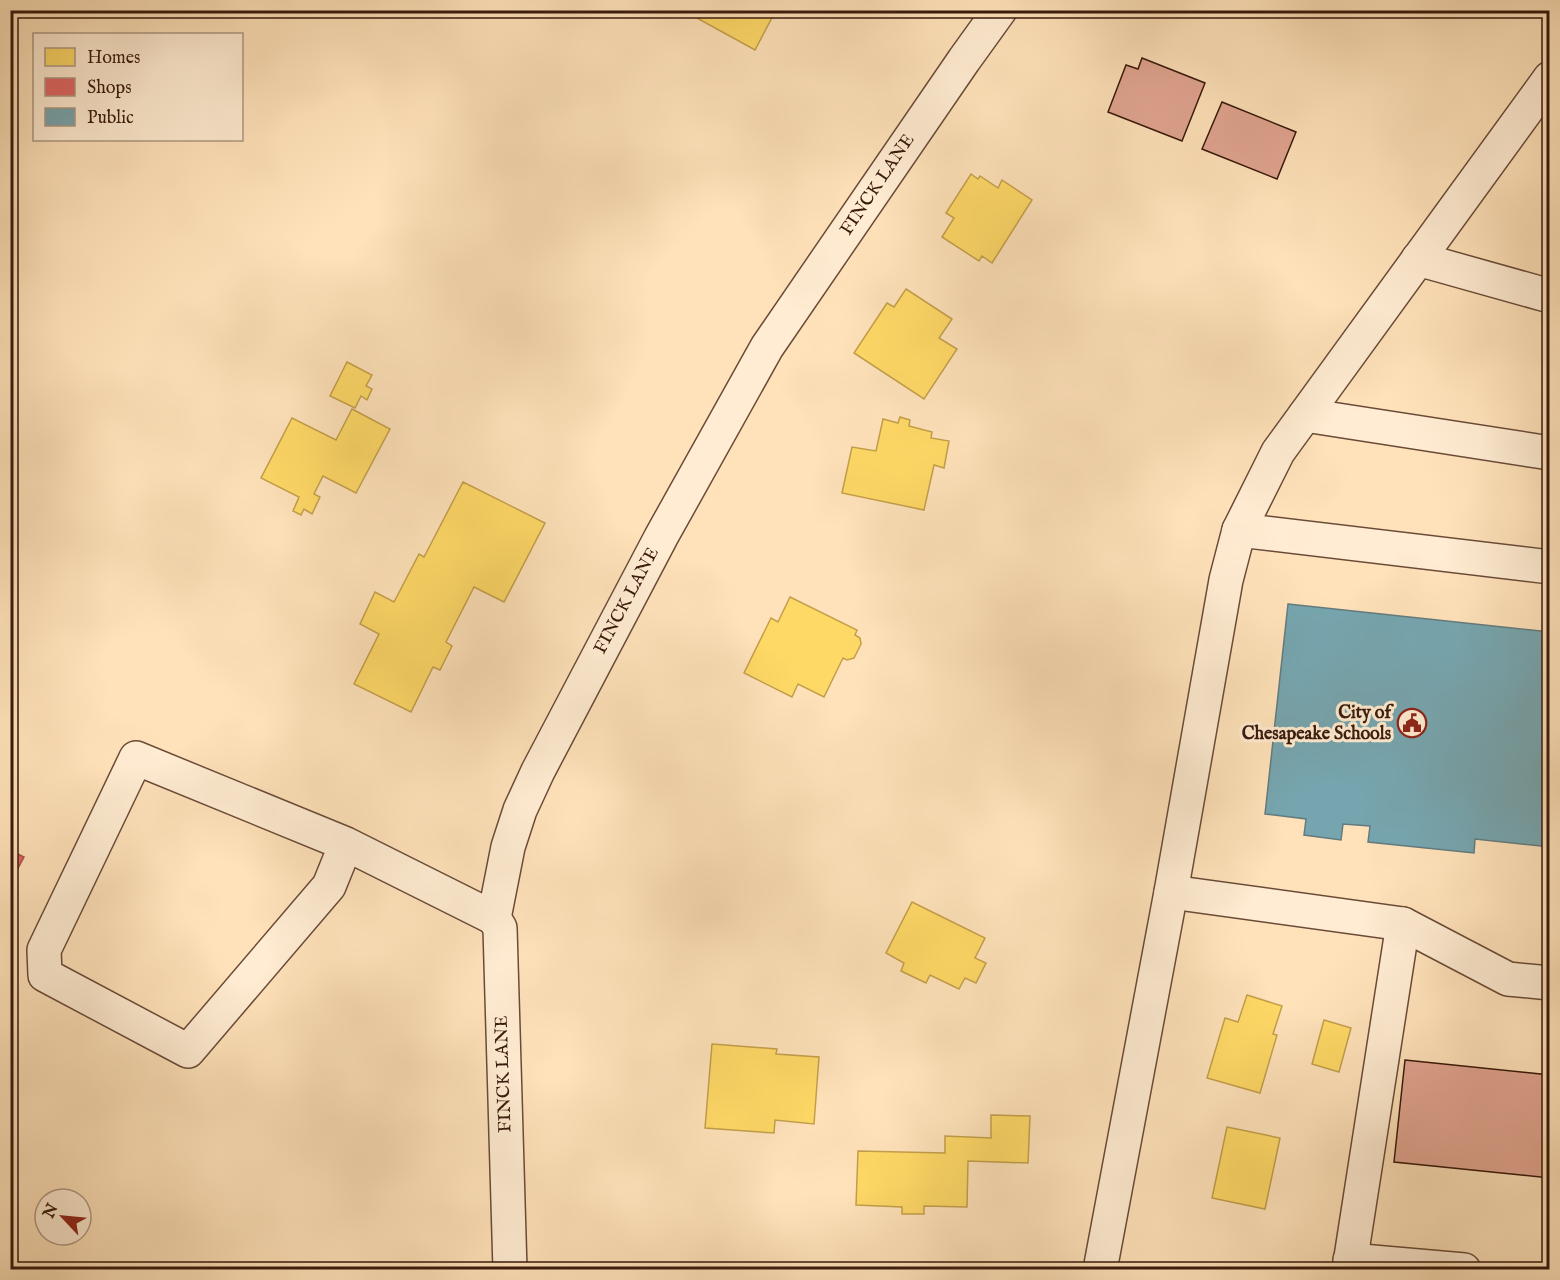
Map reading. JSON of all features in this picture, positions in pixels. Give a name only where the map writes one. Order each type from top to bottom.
[{"type":"street","name":"FINCK LANE","points":[[510,1269],[500,928],[494,918],[508,847],[520,810],[538,771],[661,537],[767,347],[1000,10]]},
{"type":"street","points":[[1100,1269],[1171,892],[1226,580],[1239,530],[1278,452],[1550,78]]},
{"type":"street","points":[[1418,259],[1550,296]]},
{"type":"street","points":[[1305,415],[1550,453]]},
{"type":"street","points":[[1239,530],[1550,567]]},
{"type":"street","points":[[346,844],[329,886],[188,1051],[45,975],[44,950],[136,758],[346,844],[494,918]]},
{"type":"street","points":[[1171,892],[1403,924],[1508,979],[1550,983]]},
{"type":"street","points":[[1403,924],[1350,1265],[1464,1269]]},
{"type":"building: Homes","points":[[698,10],[789,10],[785,18],[775,12],[755,50],[695,17]]},
{"type":"building: Homes","points":[[971,174],[978,179],[980,176],[998,188],[1002,180],[1032,200],[992,263],[982,256],[979,261],[942,237],[954,218],[946,213]]},
{"type":"building: Homes","points":[[906,289],[952,319],[939,338],[957,349],[924,399],[854,353],[887,303],[894,307]]},
{"type":"building: Homes","points":[[347,362],[372,375],[366,386],[372,389],[367,400],[361,396],[355,408],[330,396]]},
{"type":"building: Homes","points":[[352,409],[390,429],[356,493],[323,476],[314,494],[320,497],[312,514],[304,509],[301,515],[293,511],[299,497],[261,478],[292,418],[336,440]]},
{"type":"building: Homes","points":[[900,417],[910,420],[909,426],[932,432],[931,438],[949,441],[944,468],[934,465],[924,510],[842,493],[852,447],[876,451],[883,419],[898,423]]},
{"type":"building: Homes","points":[[463,482],[545,523],[504,602],[474,587],[446,642],[452,646],[440,670],[433,667],[411,712],[354,684],[379,634],[360,624],[375,592],[394,602],[419,554],[424,557]]},
{"type":"building: Homes","points":[[790,597],[857,630],[855,635],[860,638],[861,644],[854,658],[847,660],[843,658],[824,697],[798,684],[792,697],[744,673],[771,618],[778,622]]},
{"type":"building: Homes","points":[[912,902],[985,938],[975,958],[986,963],[976,983],[965,978],[959,989],[930,975],[926,983],[901,971],[904,963],[886,953]]},
{"type":"building: Homes","points":[[1247,995],[1282,1006],[1273,1034],[1277,1035],[1260,1093],[1207,1078],[1225,1018],[1238,1022]]},
{"type":"building: Homes","points":[[1324,1020],[1351,1028],[1339,1072],[1312,1064]]},
{"type":"building: Homes","points":[[712,1044],[777,1049],[776,1054],[819,1057],[814,1124],[775,1120],[774,1133],[705,1128]]},
{"type":"building: Homes","points":[[991,1115],[1030,1116],[1028,1163],[968,1161],[967,1207],[924,1206],[924,1214],[902,1214],[902,1207],[856,1205],[858,1151],[945,1153],[945,1136],[991,1138]]},
{"type":"building: Homes","points":[[1227,1127],[1280,1138],[1265,1209],[1212,1198]]},
{"type":"building: Shops","points":[[10,819],[16,822],[10,833]]},
{"type":"building: Shops","points":[[10,850],[24,857],[10,883]]},
{"type":"building: Public","name":"City of Chesapeake Schools","points":[[1288,604],[1550,632],[1550,847],[1475,839],[1474,853],[1368,842],[1370,826],[1343,824],[1341,840],[1304,835],[1306,819],[1265,814]]},
{"type":"building: Other","points":[[1142,58],[1205,83],[1182,141],[1108,112],[1126,65],[1138,69]]},
{"type":"building: Other","points":[[1222,102],[1296,132],[1277,179],[1202,149]]},
{"type":"building: Other","points":[[1405,1060],[1550,1075],[1550,1178],[1394,1162]]},
{"type":"place","name":"City of Chesapeake Schools","points":[[1412,723]]}]
